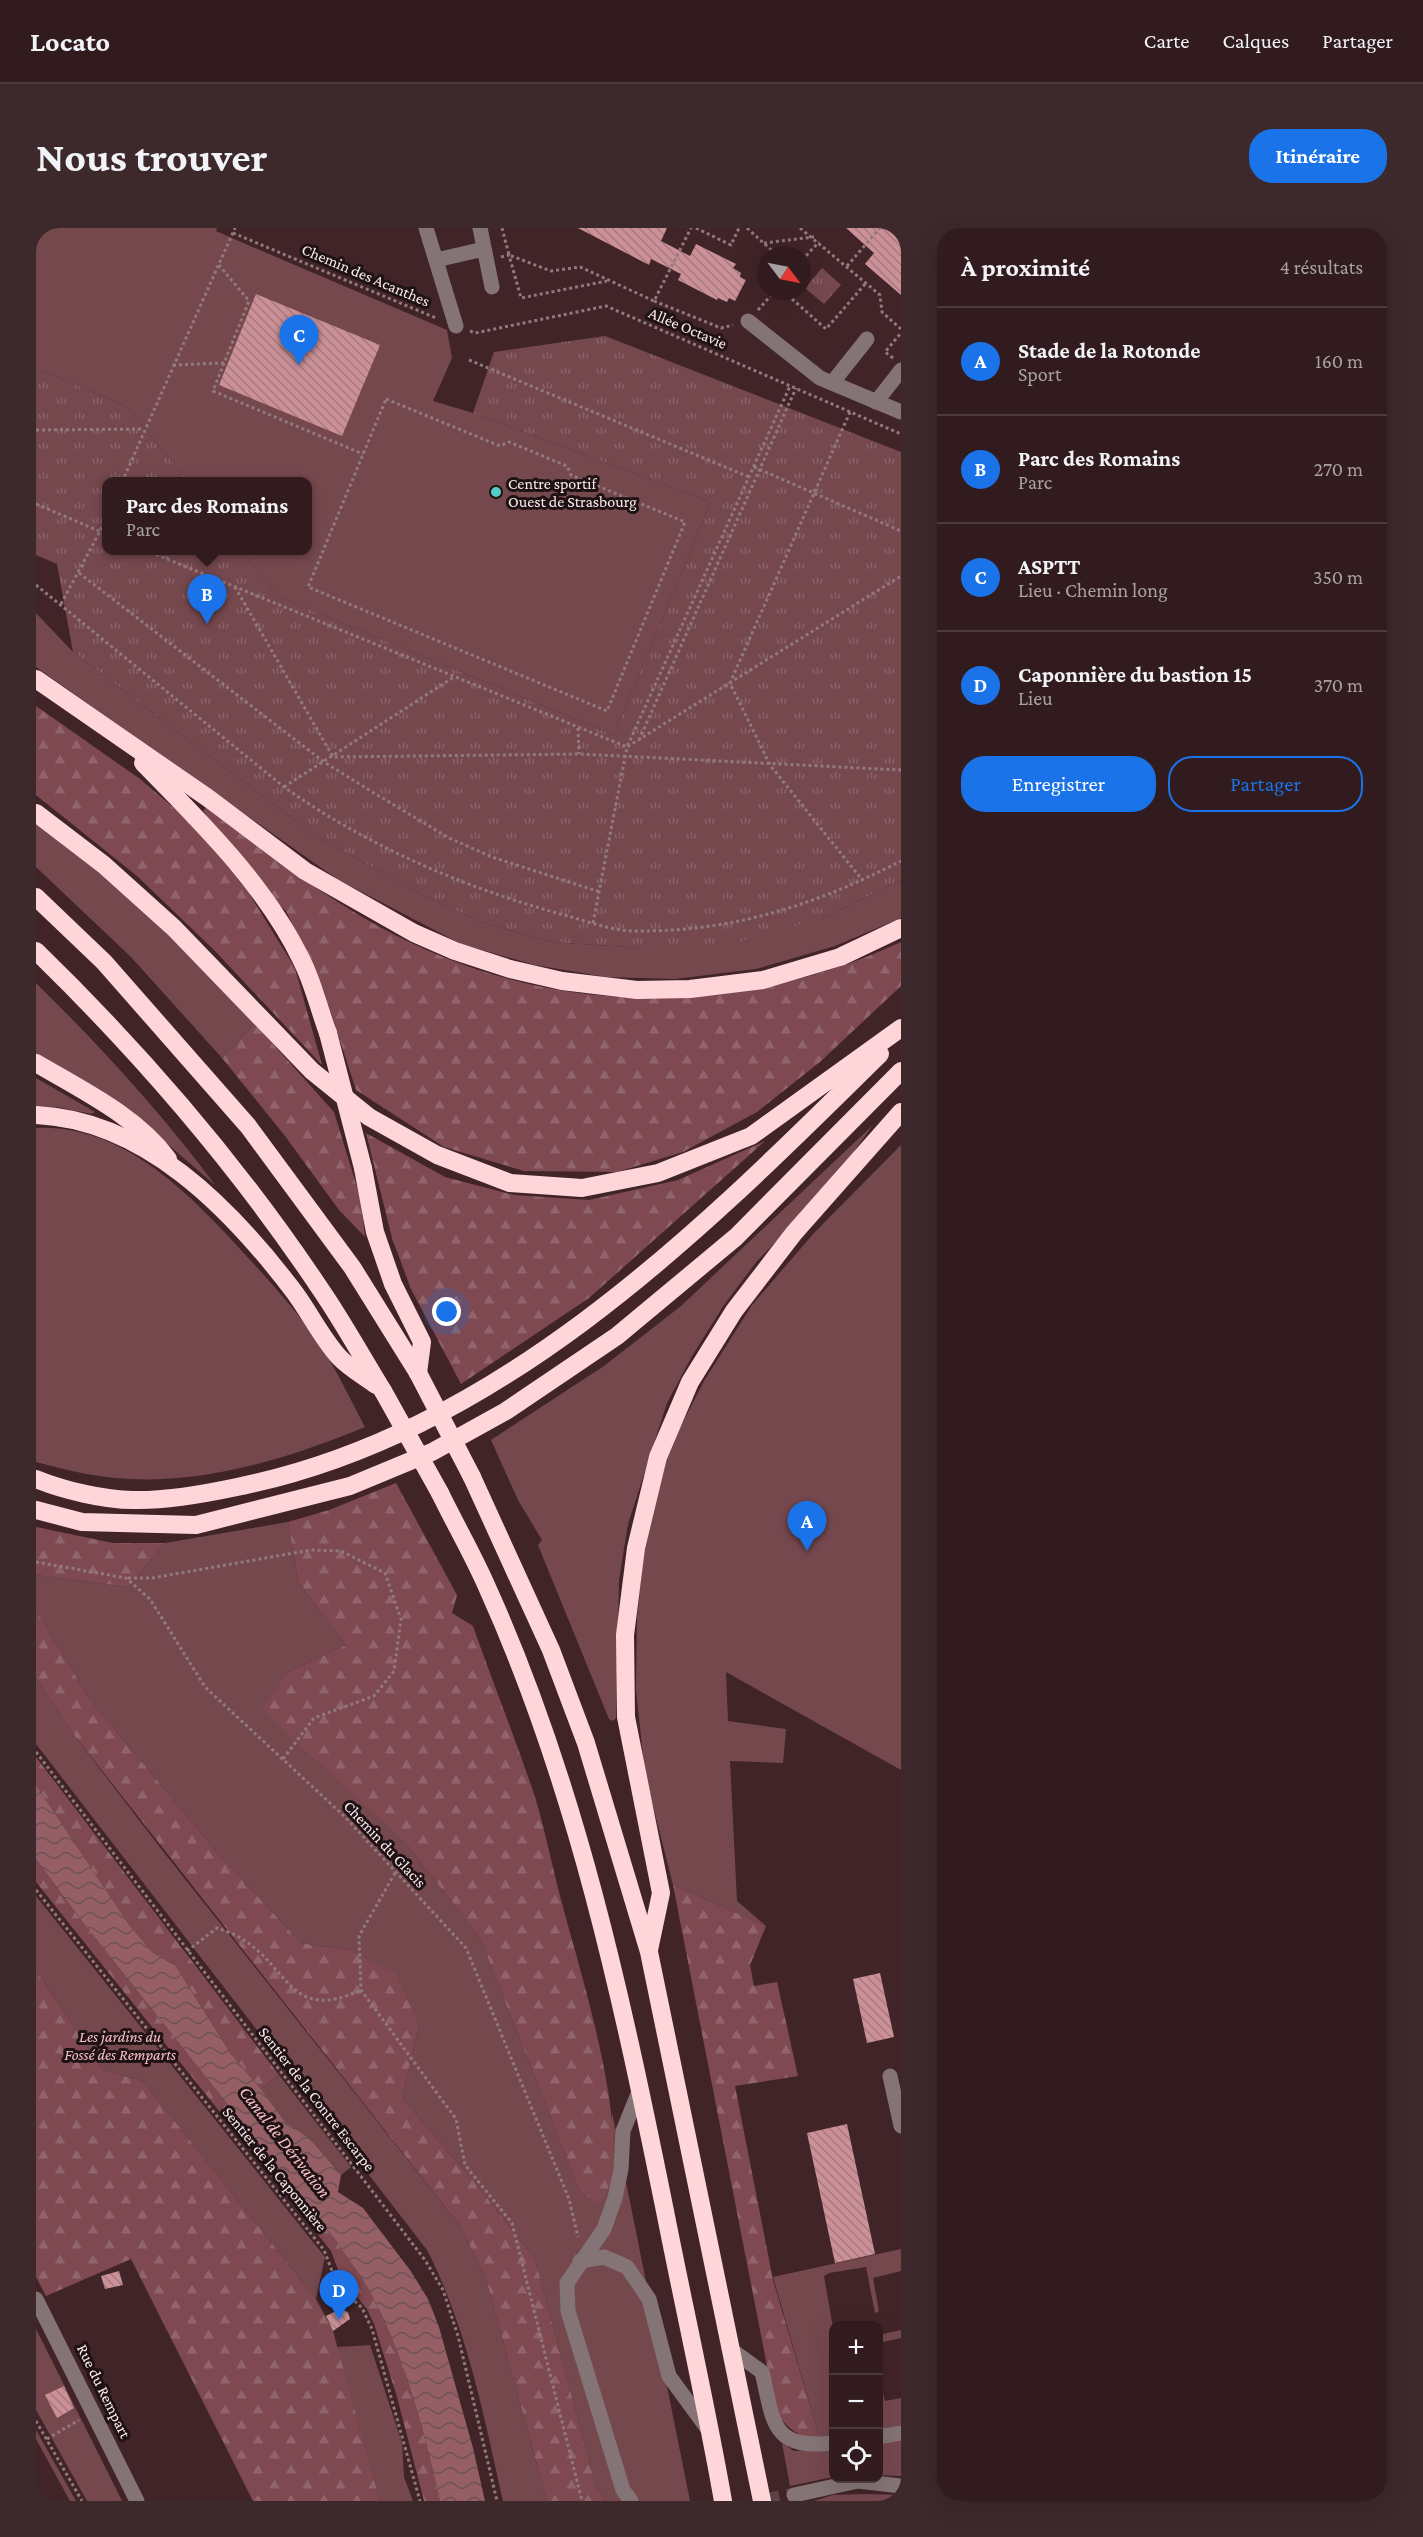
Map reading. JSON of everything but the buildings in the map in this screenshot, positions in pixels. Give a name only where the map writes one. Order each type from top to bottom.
[{"type":"highway","points":[[36,679],[208,798],[305,871],[414,933],[455,951],[510,969],[562,981],[637,990],[690,989],[762,980],[840,957],[901,927]]},
{"type":"highway","points":[[112,732],[199,820],[252,881],[301,960],[328,1033],[363,1168],[375,1232],[393,1284],[422,1342],[418,1373]]},
{"type":"highway","points":[[36,813],[113,873],[174,928],[312,1071],[369,1117],[437,1155],[510,1183],[582,1188],[669,1169],[750,1136],[901,1028]]},
{"type":"highway","points":[[36,897],[136,996],[248,1126],[352,1267],[418,1373],[472,1478],[543,1631],[586,1743],[649,1952],[762,2501]]},
{"type":"highway","points":[[36,951],[129,1044],[221,1154],[320,1289],[383,1391],[440,1493],[487,1586],[556,1764],[608,1944],[640,2089],[723,2501]]},
{"type":"highway","points":[[36,1479],[58,1488],[132,1500],[211,1492],[284,1478],[417,1425],[527,1363],[600,1310],[781,1152],[901,1033]]},
{"type":"highway","points":[[36,1063],[93,1097],[153,1139],[174,1168]]},
{"type":"highway","points":[[36,1510],[82,1522],[196,1525],[350,1486],[432,1452],[506,1411],[617,1336],[736,1237],[901,1071]]},
{"type":"highway","points":[[649,1952],[661,1893],[626,1717],[625,1635],[636,1548],[658,1457],[690,1382],[734,1311],[794,1233],[901,1112]]},
{"type":"highway","points":[[36,1115],[73,1119],[109,1131],[136,1143],[174,1168],[202,1191],[256,1247],[293,1290],[339,1358],[383,1391]]},
{"type":"street","points":[[426,228],[456,326]]},
{"type":"street","points":[[480,228],[492,287]]},
{"type":"street","points":[[436,260],[485,255]]},
{"type":"street","points":[[748,321],[801,364],[832,383],[901,412]]},
{"type":"street","points":[[832,383],[867,339]]},
{"type":"street","points":[[876,402],[901,370]]},
{"type":"street","points":[[890,2076],[901,2126]]},
{"type":"street","points":[[631,2501],[623,2490],[568,2311],[567,2283],[604,2229],[615,2198],[621,2169],[623,2131],[640,2089]]},
{"type":"street","points":[[580,2261],[604,2257],[627,2267],[649,2299],[669,2376],[711,2433]]},
{"type":"street","name":"Rue du Rempart","points":[[36,2299],[137,2501]]},
{"type":"street","points":[[729,2348],[762,2372],[774,2422],[781,2434],[800,2445],[829,2444]]},
{"type":"street","points":[[883,2436],[901,2433]]},
{"type":"street","points":[[794,2495],[858,2481],[901,2486]]},
{"type":"path","points":[[124,477],[235,228]]},
{"type":"path","points":[[502,228],[521,298],[608,280]]},
{"type":"path","points":[[654,301],[691,228]]},
{"type":"path","points":[[696,228],[731,245],[739,228]]},
{"type":"path","points":[[747,228],[767,246]]},
{"type":"path","points":[[800,228],[814,237],[880,295],[882,312],[901,331],[885,352],[901,365]]},
{"type":"path","points":[[847,266],[880,228]]},
{"type":"path","name":"Chemin des Acanthes","points":[[233,233],[456,326]]},
{"type":"path","points":[[764,243],[814,237]]},
{"type":"path","points":[[811,250],[819,242]]},
{"type":"path","points":[[485,255],[509,255],[551,271],[580,267],[654,301],[721,328],[748,321],[767,300]]},
{"type":"path","points":[[219,265],[249,301],[213,392],[363,454]]},
{"type":"path","points":[[793,300],[826,329],[866,283]]},
{"type":"path","name":"Allée Octavie","points":[[456,326],[475,333],[606,306],[901,434]]},
{"type":"path","points":[[469,360],[749,477]]},
{"type":"path","points":[[173,365],[224,363]]},
{"type":"path","points":[[593,923],[627,747],[790,386]]},
{"type":"path","points":[[639,740],[796,388]]},
{"type":"path","points":[[386,399],[500,446],[509,442],[567,466],[571,475],[685,522],[607,711],[308,587],[363,454],[386,399]]},
{"type":"path","points":[[850,412],[730,683],[770,765],[863,881]]},
{"type":"path","points":[[36,430],[144,429]]},
{"type":"path","points":[[753,467],[901,531]]},
{"type":"path","points":[[36,504],[102,532],[61,604]]},
{"type":"path","points":[[157,555],[627,747]]},
{"type":"path","points":[[166,559],[170,555]]},
{"type":"path","points":[[79,573],[324,762],[449,838],[492,857],[600,892]]},
{"type":"path","points":[[627,747],[901,576]]},
{"type":"path","points":[[36,585],[284,788],[324,815],[478,890],[593,923],[633,931],[739,922],[774,915],[819,900],[901,861]]},
{"type":"path","points":[[235,587],[333,757]]},
{"type":"path","points":[[284,788],[454,677]]},
{"type":"path","points":[[578,728],[579,754]]},
{"type":"path","points":[[333,757],[579,754],[901,770]]},
{"type":"path","points":[[36,1562],[126,1578],[152,1578],[311,1550],[341,1551],[385,1573],[401,1619],[394,1671],[374,1696],[314,1718],[283,1759]]},
{"type":"path","name":"Chemin du Glacis","points":[[126,1578],[150,1599],[205,1687],[345,1817],[466,1948],[569,2199],[577,2230],[580,2261]]},
{"type":"path","name":"Sentier de la Contre Escarpe","points":[[36,1752],[187,1952],[337,2142],[425,2260],[443,2290],[458,2336],[497,2501]]},
{"type":"path","points":[[395,1873],[359,1936],[361,1990],[456,2119],[465,2165],[512,2223],[582,2501]]},
{"type":"path","name":"Sentier de la Caponnière","points":[[36,1890],[324,2250],[337,2284],[362,2308],[372,2329],[420,2501]]},
{"type":"path","points":[[187,1952],[217,1928],[243,1939],[293,1990],[309,1998],[329,2002],[361,1990]]},
{"type":"path","points":[[46,2439],[94,2412]]},
{"type":"path","points":[[36,2421],[82,2501]]},
{"type":"green space","name":"Centre sportif Ouest de Strasbourg","points":[[36,228],[217,228],[216,231],[447,330],[452,358],[433,401],[473,413],[711,502],[614,735],[277,596],[245,555],[312,555],[312,477],[185,477],[126,406],[36,368]]},
{"type":"green space","points":[[822,268],[841,285],[824,304],[811,293],[811,281]]},
{"type":"green space","points":[[605,336],[901,452],[901,880],[823,918],[726,945],[640,948],[552,942],[481,922],[421,894],[314,835],[73,652],[57,564],[36,555],[36,368],[126,406],[185,477],[102,477],[102,555],[245,555],[277,596],[614,735],[711,502],[473,413],[494,352]]},
{"type":"green space","points":[[36,613],[73,652],[314,835],[421,894],[481,922],[552,942],[640,948],[823,918],[901,880],[901,918],[835,946],[756,969],[675,979],[606,977],[535,965],[461,944],[337,879],[36,667]]},
{"type":"green space","points":[[36,706],[140,779],[193,824],[247,890],[295,968],[322,1065],[215,951],[137,876],[36,795]]},
{"type":"green space","points":[[206,808],[312,885],[355,913],[441,956],[505,978],[571,992],[637,998],[704,996],[770,986],[836,968],[901,942],[901,986],[820,1062],[757,1112],[683,1152],[617,1172],[524,1171],[444,1147],[356,1090],[324,991],[286,911],[252,881],[203,811]]},
{"type":"green space","points":[[36,821],[114,883],[169,935],[255,1024],[222,1058],[131,957],[36,867]]},
{"type":"green space","points":[[36,983],[130,1081],[215,1185],[150,1129],[36,1055]]},
{"type":"green space","points":[[255,1024],[334,1112],[361,1200],[365,1237],[339,1210],[285,1136],[222,1058]]},
{"type":"green space","points":[[36,1078],[95,1112],[91,1114],[57,1107],[36,1107]]},
{"type":"green space","points":[[873,1125],[824,1193],[757,1261],[724,1305],[692,1356],[667,1403],[628,1524],[619,1580],[616,1718],[613,1721],[609,1719],[538,1545],[542,1540],[518,1500],[491,1440],[604,1366],[681,1306]]},
{"type":"green space","points":[[36,1128],[69,1130],[101,1139],[130,1153],[158,1171],[184,1192],[231,1239],[303,1321],[329,1359],[365,1427],[280,1458],[191,1477],[130,1479],[106,1477],[36,1462]]},
{"type":"green space","points":[[366,1133],[445,1177],[514,1195],[589,1200],[678,1180],[765,1141],[589,1298],[461,1384],[411,1289],[392,1238]]},
{"type":"green space","points":[[901,1145],[901,1770],[726,1672],[728,1721],[786,1729],[783,1763],[730,1761],[737,1901],[766,1926],[673,1885],[645,1774],[636,1690],[637,1618],[645,1540],[669,1449],[704,1381],[752,1305],[814,1233]]},
{"type":"green space","points":[[396,1483],[457,1595],[452,1613],[473,1626],[539,1811],[592,2014],[610,2105],[613,2147],[610,2180],[599,2203],[580,2192],[480,1938],[408,1846],[262,1710],[286,1673],[346,1645],[298,1582],[288,1522],[329,1510]]},
{"type":"green space","points":[[288,1522],[298,1582],[346,1645],[286,1673],[263,1710],[408,1846],[480,1938],[580,2192],[612,2171],[612,2112],[690,2501],[606,2501],[597,2490],[535,2259],[472,2179],[402,2098],[419,2026],[348,1950],[301,1943],[215,1850],[89,1698],[36,1610],[36,1575],[129,1587],[165,1543]]},
{"type":"green space","points":[[36,1527],[113,1543],[165,1543],[129,1587],[36,1575]]},
{"type":"green space","points":[[36,1610],[89,1698],[215,1850],[301,1943],[348,1950],[396,1974],[419,2026],[402,2098],[472,2179],[535,2259],[597,2490],[606,2501],[547,2501],[486,2279],[461,2227],[70,1730],[36,1678]]},
{"type":"green space","points":[[36,1678],[70,1730],[162,1850],[461,2227],[486,2279],[547,2501],[503,2501],[464,2341],[427,2250],[36,1744]]},
{"type":"green space","points":[[36,1757],[279,2075],[261,2089],[231,2054],[175,1965],[153,1953],[130,1926],[36,1785]]},
{"type":"green space","points":[[36,1859],[81,1920],[337,2242],[364,2282],[384,2320],[404,2370],[421,2423],[440,2501],[424,2501],[397,2397],[374,2324],[367,2309],[341,2278],[331,2251],[36,1882]]},
{"type":"green space","points":[[673,1885],[766,1926],[750,1965],[754,1986],[777,1982],[798,2076],[735,2086],[773,2280],[820,2439],[806,2437],[795,2432],[776,2412]]},
{"type":"green space","name":"Les jardins du Fossé des Remparts","points":[[36,1896],[325,2257],[316,2299],[143,2081],[103,2070],[36,1970]]},
{"type":"green space","points":[[36,1970],[103,2070],[143,2081],[316,2299],[333,2331],[380,2501],[253,2501],[131,2259],[46,2296],[36,2277]]},
{"type":"green space","points":[[279,2075],[351,2167],[341,2175],[309,2138],[285,2122],[261,2089]]},
{"type":"green space","points":[[901,2249],[901,2271],[873,2278],[879,2311],[875,2313],[866,2267],[829,2273],[824,2276],[832,2321],[829,2321],[829,2438],[820,2439],[773,2277]]},
{"type":"green space","points":[[36,2329],[122,2501],[87,2501],[36,2410]]},
{"type":"green space","points":[[901,2330],[901,2338],[883,2342],[883,2334]]},
{"type":"green space","points":[[370,2345],[402,2443],[404,2477],[413,2501],[380,2501],[337,2347]]},
{"type":"green space","points":[[883,2393],[885,2401],[901,2398],[901,2425],[883,2429]]},
{"type":"green space","points":[[36,2430],[76,2501],[70,2501],[36,2439]]},
{"type":"green space","points":[[901,2439],[901,2476],[883,2475],[883,2443]]},
{"type":"green space","points":[[782,2443],[794,2451],[829,2450],[829,2478],[790,2486]]},
{"type":"green space","points":[[833,2495],[901,2495],[901,2501],[814,2501]]},
{"type":"water","name":"Canal de Dérivation","points":[[36,1785],[130,1926],[153,1953],[175,1965],[231,2054],[285,2122],[309,2138],[341,2175],[338,2192],[363,2208],[410,2270],[428,2299],[439,2327],[473,2448],[485,2501],[440,2501],[421,2423],[404,2370],[384,2320],[364,2282],[337,2242],[81,1920],[36,1859]]},
{"type":"tunnel","points":[[765,2501],[794,2495]]},
{"type":"place","name":"ASPTT","points":[[299,365]]},
{"type":"place","name":"Centre sportif Ouest de Strasbourg","points":[[496,492]]},
{"type":"place","name":"Parc des Romains","points":[[207,624]]},
{"type":"place","name":"Stade de la Rotonde","points":[[807,1551]]},
{"type":"place","name":"Caponnière du bastion 15","points":[[339,2320]]}]
